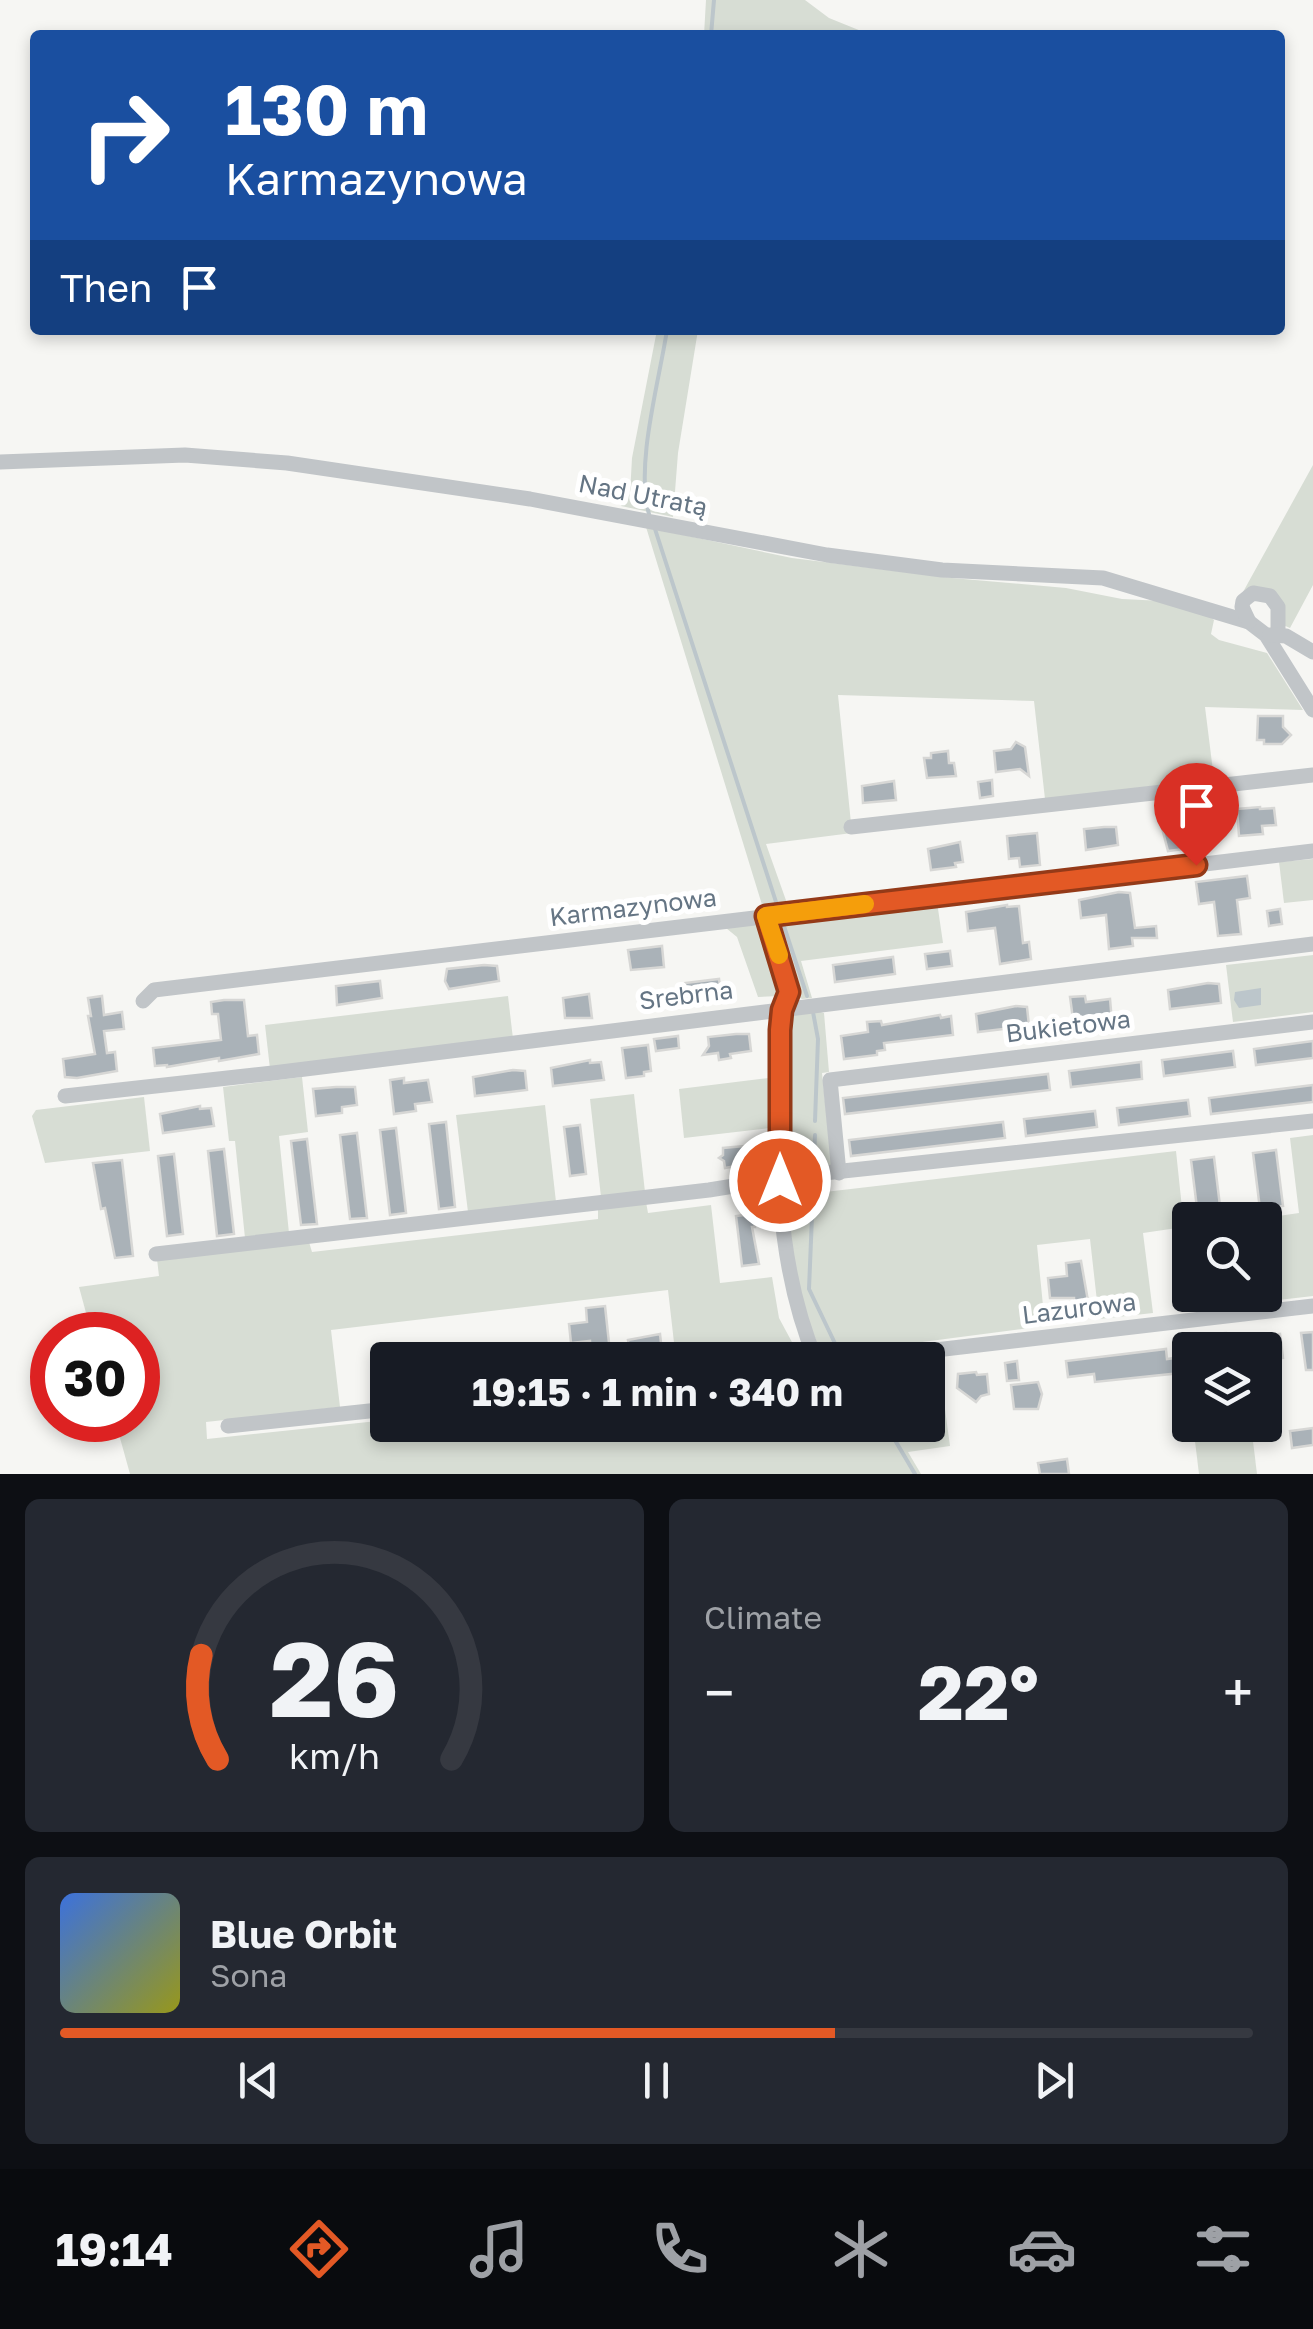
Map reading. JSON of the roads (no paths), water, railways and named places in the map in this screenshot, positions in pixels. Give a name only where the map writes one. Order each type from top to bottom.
[{"type":"street","name":"Nad Utratą","points":[[0,462],[185,455],[287,463],[545,502],[827,555],[942,570],[1102,578],[1250,622],[1272,635]]},
{"type":"street","points":[[1250,622],[1243,601],[1253,592],[1270,596],[1278,607],[1272,635],[1313,710]]},
{"type":"street","points":[[1272,635],[1302,644],[1313,652]]},
{"type":"street","points":[[852,827],[1313,775]]},
{"type":"street","name":"Karmazynowa","points":[[143,1002],[154,990],[1313,851]]},
{"type":"street","points":[[766,916],[789,992],[782,1010],[780,1181],[790,1280],[808,1342]]},
{"type":"street","name":"Srebrna","points":[[65,1096],[274,1074],[1313,944]]},
{"type":"street","name":"Bukietowa","points":[[839,1173],[830,1080],[1313,1022]]},
{"type":"street","points":[[156,1254],[780,1181],[796,1176],[1313,1121]]},
{"type":"street","name":"Lazurowa","points":[[945,1349],[1313,1306]]},
{"type":"street","points":[[228,1426],[370,1411]]},
{"type":"waterway","points":[[711,30],[714,0]]},
{"type":"waterway","points":[[649,514],[645,494],[646,448],[666,335]]},
{"type":"waterway","points":[[655,529],[777,905]]},
{"type":"waterway","points":[[783,923],[807,996]]},
{"type":"waterway","points":[[813,1012],[818,1039],[815,1121]]},
{"type":"waterway","points":[[814,1161],[815,1135]]},
{"type":"waterway","points":[[813,1192],[809,1289],[834,1342]]},
{"type":"waterway","points":[[896,1442],[915,1474]]}]
